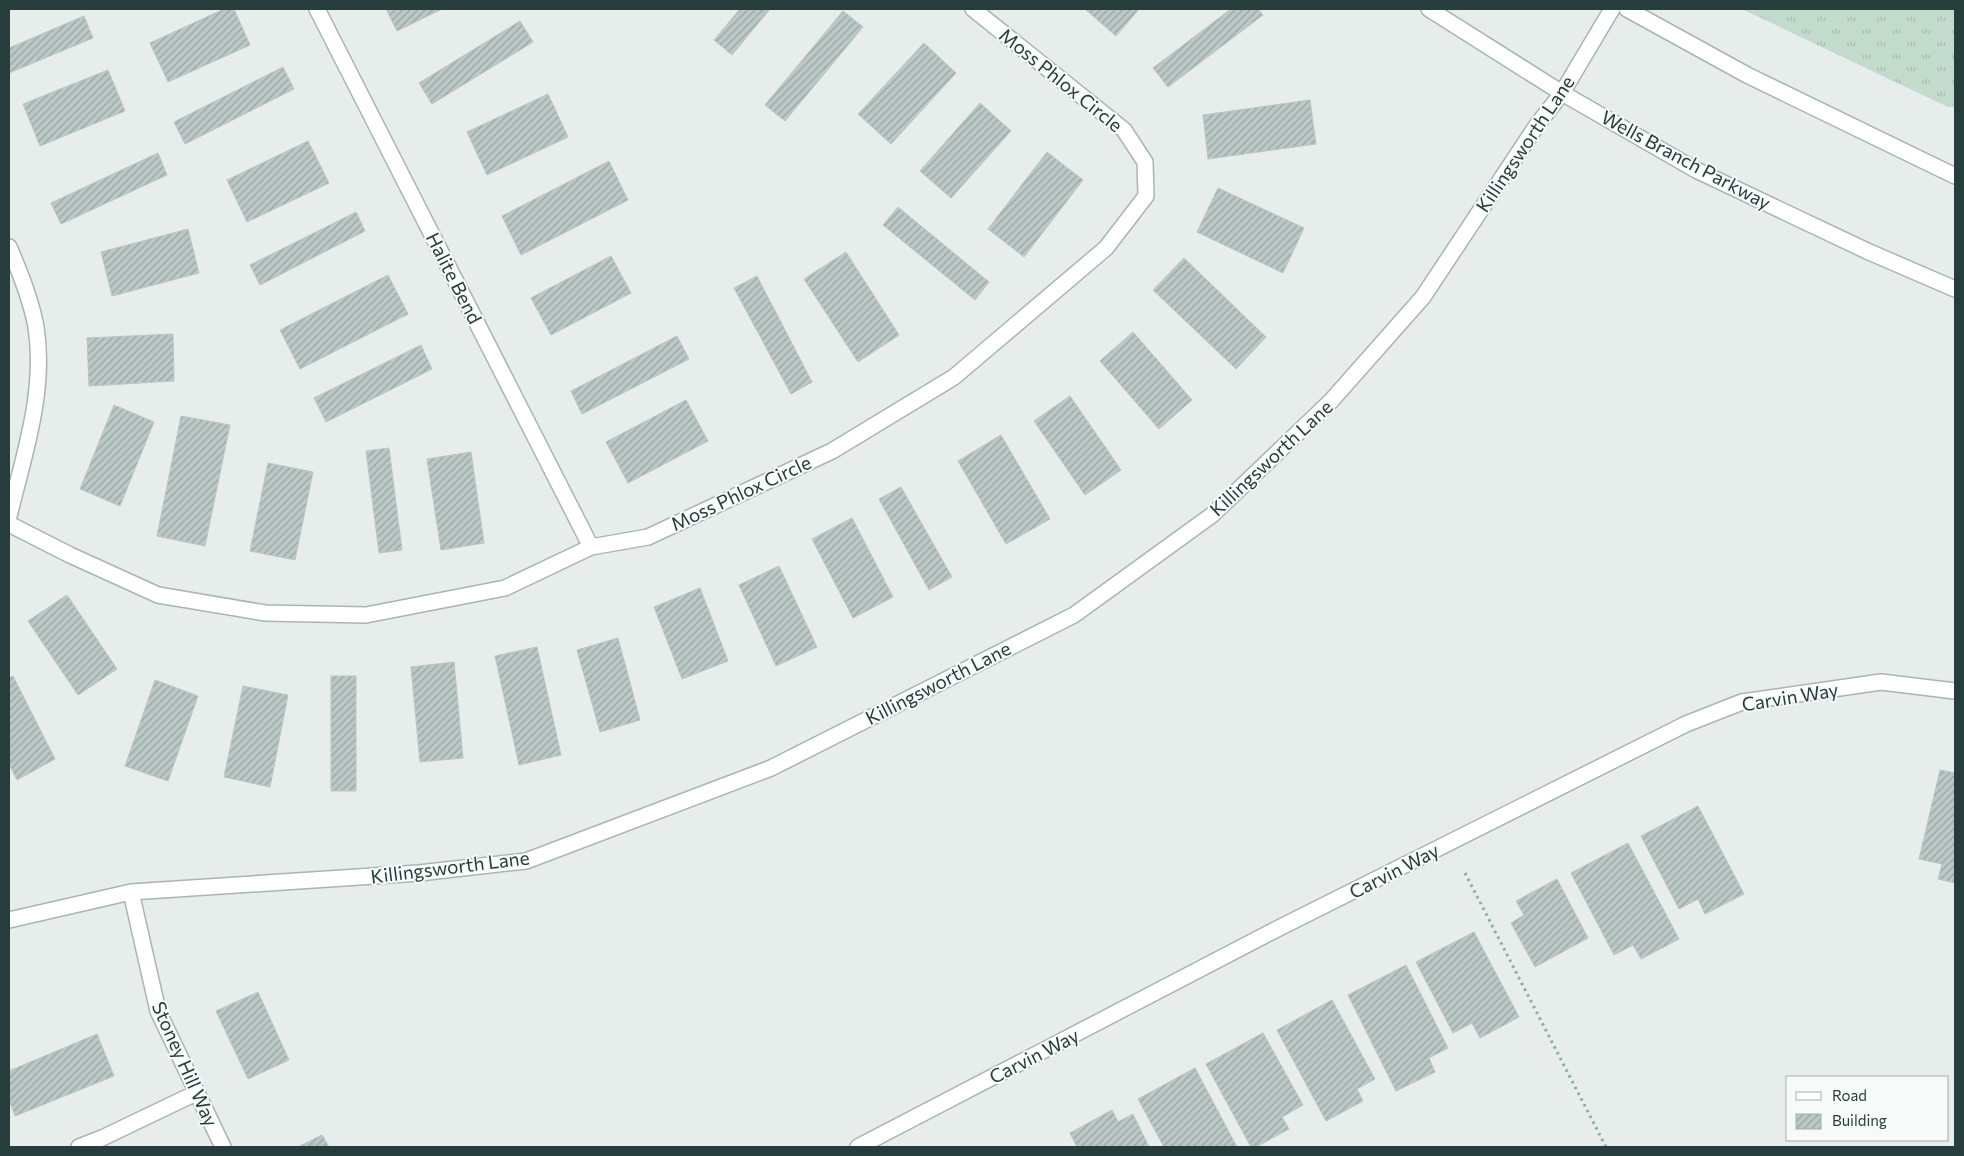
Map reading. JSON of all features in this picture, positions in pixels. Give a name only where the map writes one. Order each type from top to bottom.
[{"type":"street","name":"Halite Bend","points":[[317,9],[591,546]]},
{"type":"street","name":"Moss Phlox Circle","points":[[9,524],[70,555],[158,595],[265,613],[366,615],[505,588],[591,546],[648,537],[832,451],[954,376],[1106,248],[1146,196],[1145,162],[1124,130],[973,9]]},
{"type":"street","name":"Wells Branch Parkway","points":[[1430,9],[1562,93],[1696,170],[1867,251],[1955,289]]},
{"type":"street","name":"Killingsworth Lane","points":[[9,920],[131,892],[419,873],[526,861],[771,768],[1074,615],[1212,515],[1331,401],[1423,297],[1537,125],[1562,93],[1612,9]]},
{"type":"street","points":[[1627,9],[1747,75],[1955,176]]},
{"type":"street","points":[[9,247],[20,272],[36,327],[39,366],[34,411],[9,516]]},
{"type":"street","name":"Carvin Way","points":[[858,1147],[1275,930],[1686,724],[1742,702],[1881,682],[1955,691]]},
{"type":"street","name":"Stoney Hill Way","points":[[131,892],[158,1011],[223,1147]]},
{"type":"street","points":[[79,1147],[196,1093]]},
{"type":"path","points":[[1465,873],[1606,1147]]},
{"type":"green space","points":[[1742,9],[1955,9],[1955,106],[1948,107]]},
{"type":"building","points":[[224,9],[234,9],[250,45],[168,82],[150,43]]},
{"type":"building","points":[[386,9],[442,9],[397,31]]},
{"type":"building","points":[[740,9],[770,9],[732,55],[714,40]]},
{"type":"building","points":[[1085,9],[1139,9],[1116,36]]},
{"type":"building","points":[[1231,9],[1258,9],[1263,15],[1168,87],[1153,68]]},
{"type":"building","points":[[843,11],[863,27],[785,121],[765,105]]},
{"type":"building","points":[[84,16],[93,38],[9,73],[9,48]]},
{"type":"building","points":[[520,21],[533,42],[432,104],[419,83]]},
{"type":"building","points":[[924,43],[956,73],[891,144],[858,114]]},
{"type":"building","points":[[283,67],[294,89],[185,144],[174,122]]},
{"type":"building","points":[[108,70],[125,111],[40,146],[23,104]]},
{"type":"building","points":[[548,94],[568,137],[487,175],[467,132]]},
{"type":"building","points":[[1310,100],[1316,144],[1208,159],[1203,115]]},
{"type":"building","points":[[980,103],[1011,131],[951,198],[920,171]]},
{"type":"building","points":[[308,141],[329,183],[247,222],[227,180]]},
{"type":"building","points":[[1047,152],[1083,180],[1024,257],[988,229]]},
{"type":"building","points":[[158,153],[167,175],[61,224],[51,203]]},
{"type":"building","points":[[609,161],[628,200],[521,255],[502,216]]},
{"type":"building","points":[[1218,188],[1304,228],[1283,273],[1197,232]]},
{"type":"building","points":[[898,207],[989,282],[975,300],[883,225]]},
{"type":"building","points":[[356,212],[365,231],[260,285],[250,265]]},
{"type":"building","points":[[188,229],[199,273],[112,296],[101,252]]},
{"type":"building","points":[[846,252],[899,335],[858,362],[804,279]]},
{"type":"building","points":[[611,256],[631,293],[551,335],[531,298]]},
{"type":"building","points":[[1184,258],[1266,337],[1236,369],[1153,290]]},
{"type":"building","points":[[388,275],[408,314],[300,369],[280,330]]},
{"type":"building","points":[[757,276],[812,382],[791,394],[734,288]]},
{"type":"building","points":[[1133,332],[1192,400],[1159,429],[1100,361]]},
{"type":"building","points":[[173,334],[174,381],[89,386],[87,338]]},
{"type":"building","points":[[677,336],[689,359],[582,414],[571,391]]},
{"type":"building","points":[[421,345],[432,369],[326,422],[314,398]]},
{"type":"building","points":[[1070,396],[1121,470],[1085,495],[1034,421]]},
{"type":"building","points":[[686,400],[708,441],[628,483],[606,442]]},
{"type":"building","points":[[114,405],[154,422],[120,506],[80,489]]},
{"type":"building","points":[[181,416],[230,425],[205,546],[157,536]]},
{"type":"building","points":[[1001,435],[1050,519],[1006,544],[958,461]]},
{"type":"building","points":[[389,448],[402,550],[379,553],[366,451]]},
{"type":"building","points":[[471,452],[484,543],[441,550],[427,459]]},
{"type":"building","points":[[268,463],[313,472],[295,560],[250,551]]},
{"type":"building","points":[[901,487],[952,577],[929,590],[879,499]]},
{"type":"building","points":[[852,518],[893,597],[853,618],[812,539]]},
{"type":"building","points":[[779,566],[817,647],[776,666],[739,585]]},
{"type":"building","points":[[700,588],[728,661],[682,679],[654,607]]},
{"type":"building","points":[[67,595],[117,669],[78,695],[28,621]]},
{"type":"building","points":[[618,638],[640,720],[600,732],[577,650]]},
{"type":"building","points":[[537,647],[561,755],[519,765],[495,656]]},
{"type":"building","points":[[454,662],[463,758],[420,762],[411,667]]},
{"type":"building","points":[[13,676],[55,759],[17,780],[9,764],[9,678]]},
{"type":"building","points":[[331,676],[356,676],[356,791],[331,791]]},
{"type":"building","points":[[155,680],[198,696],[168,781],[125,766]]},
{"type":"building","points":[[243,686],[288,695],[270,787],[224,777]]},
{"type":"building","points":[[1940,770],[1955,773],[1955,883],[1938,879],[1942,864],[1919,859]]},
{"type":"building","points":[[1698,806],[1744,894],[1705,914],[1698,899],[1679,909],[1641,836]]},
{"type":"building","points":[[1628,843],[1679,939],[1641,959],[1633,945],[1614,955],[1571,873]]},
{"type":"building","points":[[1557,879],[1588,938],[1535,967],[1511,923],[1524,915],[1516,901]]},
{"type":"building","points":[[1474,932],[1519,1017],[1480,1038],[1472,1023],[1453,1033],[1416,962]]},
{"type":"building","points":[[1406,965],[1448,1048],[1429,1058],[1435,1072],[1396,1091],[1348,995]]},
{"type":"building","points":[[258,992],[289,1060],[248,1079],[216,1011]]},
{"type":"building","points":[[1332,1000],[1375,1079],[1357,1089],[1363,1101],[1326,1121],[1277,1030]]},
{"type":"building","points":[[1263,1033],[1303,1105],[1282,1117],[1289,1129],[1256,1147],[1251,1147],[1206,1064]]},
{"type":"building","points":[[97,1034],[114,1076],[15,1116],[9,1100],[9,1071]]},
{"type":"building","points":[[1195,1068],[1237,1147],[1164,1147],[1138,1099]]},
{"type":"building","points":[[1112,1110],[1118,1122],[1133,1114],[1149,1147],[1077,1147],[1070,1133]]},
{"type":"building","points":[[322,1135],[329,1147],[298,1147]]}]
